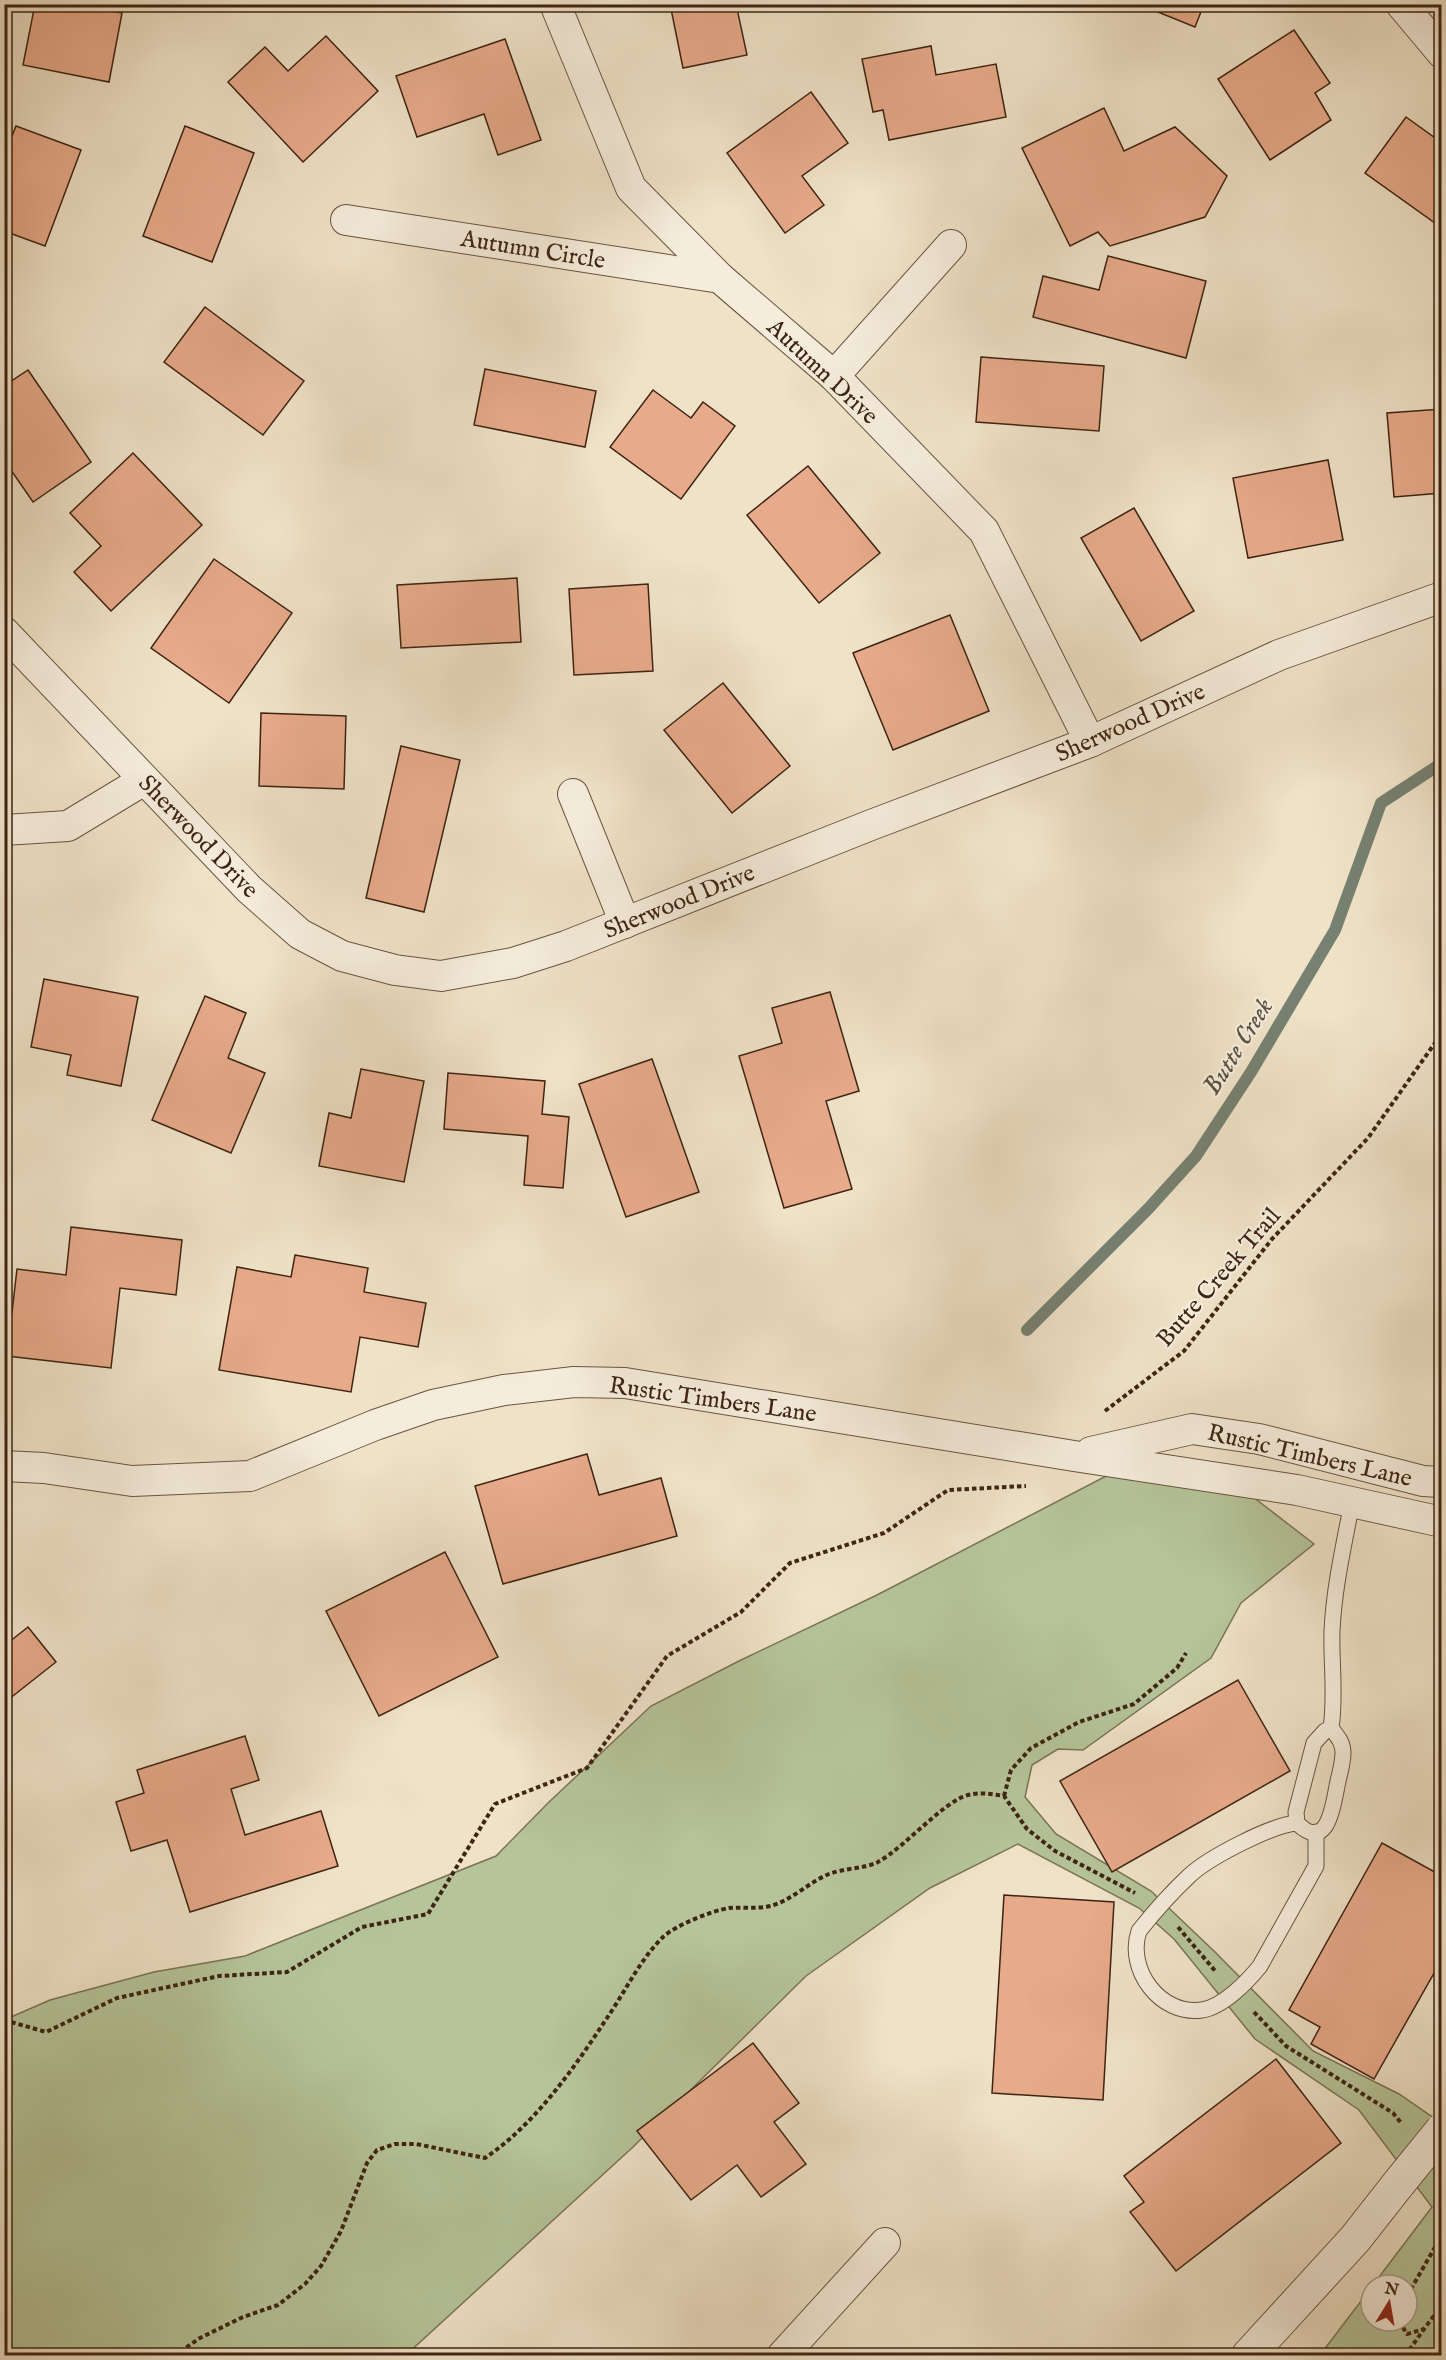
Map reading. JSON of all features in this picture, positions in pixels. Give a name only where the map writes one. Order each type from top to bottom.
[{"type":"street","name":"Autumn Drive","points":[[555,4],[631,188],[720,278],[834,376],[984,531],[1090,742]]},
{"type":"street","points":[[1401,4],[1442,53]]},
{"type":"street","name":"Autumn Circle","points":[[346,220],[720,278]]},
{"type":"street","points":[[834,376],[951,245]]},
{"type":"street","name":"Sherwood Drive","points":[[4,632],[144,780],[266,904],[300,934],[342,956],[395,970],[441,976],[513,963],[566,946],[871,825],[1090,742],[1279,655],[1442,597]]},
{"type":"street","points":[[4,830],[68,826],[144,780]]},
{"type":"street","points":[[573,794],[625,923]]},
{"type":"street","name":"Rustic Timbers Lane","points":[[4,1466],[44,1468],[132,1481],[250,1476],[375,1425],[433,1405],[504,1390],[574,1382],[625,1383],[1297,1490],[1442,1522]]},
{"type":"street","name":"Rustic Timbers Lane","points":[[1070,1455],[1192,1429],[1259,1439],[1423,1481],[1442,1482]]},
{"type":"street","points":[[1352,1502],[1361,1466]]},
{"type":"street","points":[[1248,2355],[1354,2239],[1442,2130]]},
{"type":"street","points":[[783,2355],[885,2243]]},
{"type":"lane","points":[[1331,1728],[1324,1731],[1314,1743],[1296,1812],[1297,1823],[1303,1829],[1316,1832],[1322,1830],[1330,1820],[1343,1754],[1340,1739],[1331,1728],[1335,1702],[1332,1633],[1334,1601],[1352,1502]]},
{"type":"lane","points":[[1297,1823],[1285,1824],[1268,1831],[1191,1874],[1139,1931],[1135,1942],[1138,1967],[1152,1990],[1164,2001],[1192,2010],[1210,2007],[1235,1992],[1250,1979],[1316,1866],[1316,1832]]},
{"type":"path","name":"Butte Creek Trail","points":[[1070,1455],[1106,1410],[1184,1351],[1272,1239],[1368,1138],[1442,1033]]},
{"type":"path","points":[[4,2020],[46,2032],[117,1998],[219,1976],[287,1972],[362,1926],[428,1914],[495,1804],[587,1768],[667,1656],[741,1612],[789,1563],[884,1533],[948,1490],[1030,1485]]},
{"type":"path","points":[[1004,1796],[1011,1770],[1031,1748],[1079,1722],[1134,1704],[1177,1668],[1186,1653]]},
{"type":"path","points":[[174,2355],[221,2327],[278,2305],[305,2284],[321,2266],[341,2230],[367,2163],[377,2150],[395,2144],[416,2144],[485,2158],[500,2148],[527,2123],[560,2085],[612,2011],[641,1963],[665,1936],[692,1920],[727,1908],[770,1906],[828,1874],[876,1863],[911,1839],[965,1795],[979,1793],[1004,1796],[1027,1829],[1055,1851],[1143,1897],[1158,1908],[1173,1920],[1207,1962],[1286,2046],[1393,2113],[1407,2129]]},
{"type":"path","points":[[1419,2275],[1442,2235]]},
{"type":"path","points":[[1405,2355],[1442,2306]]},
{"type":"path","points":[[1419,2330],[1424,2329]]},
{"type":"green space","points":[[1110,1474],[1244,1490],[1314,1544],[1241,1603],[1211,1658],[1083,1750],[1058,1749],[1032,1765],[1025,1797],[1056,1834],[1151,1891],[1313,2051],[1399,2094],[1441,2123],[1441,2355],[1320,2355],[1359,2304],[1359,2333],[1419,2333],[1419,2273],[1382,2273],[1432,2207],[1359,2110],[1255,2039],[1174,1939],[1139,1908],[1018,1844],[930,1888],[806,1976],[633,2147],[406,2355],[5,2355],[4,2020],[50,2000],[154,1972],[245,1956],[496,1856],[548,1803],[651,1706],[877,1595]]},
{"type":"building","points":[[35,4],[77,4],[122,13],[109,82],[23,65]]},
{"type":"building","points":[[670,4],[736,4],[747,55],[683,68]]},
{"type":"building","points":[[1138,4],[1204,4],[1195,27]]},
{"type":"building","points":[[1294,30],[1330,83],[1315,93],[1331,120],[1270,160],[1218,79]]},
{"type":"building","points":[[326,36],[378,91],[303,162],[228,82],[265,47],[288,71]]},
{"type":"building","points":[[505,39],[541,140],[498,155],[484,114],[417,137],[396,76]]},
{"type":"building","points":[[931,46],[936,75],[996,64],[1006,117],[889,140],[883,110],[873,112],[862,59]]},
{"type":"building","points":[[811,92],[848,143],[802,176],[824,205],[785,233],[727,153]]},
{"type":"building","points":[[1104,108],[1124,151],[1175,127],[1227,176],[1205,217],[1110,246],[1098,232],[1070,246],[1022,148]]},
{"type":"building","points":[[1406,117],[1442,143],[1442,228],[1365,173]]},
{"type":"building","points":[[16,126],[81,150],[45,246],[4,231],[4,156]]},
{"type":"building","points":[[185,126],[254,153],[212,262],[143,236]]},
{"type":"building","points":[[1108,256],[1206,281],[1186,358],[1033,317],[1043,276],[1099,290]]},
{"type":"building","points":[[205,307],[304,381],[263,435],[164,362]]},
{"type":"building","points":[[981,357],[1104,366],[1099,431],[976,422]]},
{"type":"building","points":[[485,369],[596,391],[585,447],[474,425]]},
{"type":"building","points":[[28,370],[91,462],[33,502],[4,460],[4,386]]},
{"type":"building","points":[[653,390],[691,418],[703,402],[735,426],[681,499],[610,447]]},
{"type":"building","points":[[1442,409],[1442,493],[1394,497],[1387,413]]},
{"type":"building","points":[[133,453],[202,525],[111,611],[74,572],[101,546],[70,513]]},
{"type":"building","points":[[1328,460],[1343,540],[1248,558],[1233,478]]},
{"type":"building","points":[[808,466],[880,553],[819,603],[747,515]]},
{"type":"building","points":[[1134,508],[1194,611],[1141,641],[1081,538]]},
{"type":"building","points":[[214,559],[292,613],[229,703],[151,648]]},
{"type":"building","points":[[517,578],[521,642],[401,648],[397,585]]},
{"type":"building","points":[[648,584],[653,671],[574,675],[569,589]]},
{"type":"building","points":[[950,615],[989,711],[893,750],[853,653]]},
{"type":"building","points":[[723,683],[790,766],[732,813],[664,730]]},
{"type":"building","points":[[261,713],[346,716],[344,789],[259,786]]},
{"type":"building","points":[[401,746],[460,760],[424,912],[366,898]]},
{"type":"building","points":[[44,979],[138,997],[121,1086],[67,1075],[71,1055],[31,1047]]},
{"type":"building","points":[[830,992],[859,1091],[826,1101],[852,1189],[784,1208],[739,1056],[782,1043],[772,1008]]},
{"type":"building","points":[[205,996],[246,1013],[228,1058],[265,1073],[231,1153],[152,1120]]},
{"type":"building","points":[[652,1059],[699,1192],[626,1217],[579,1084]]},
{"type":"building","points":[[361,1069],[424,1081],[404,1182],[319,1166],[329,1113],[351,1118]]},
{"type":"building","points":[[448,1073],[545,1081],[542,1114],[569,1117],[563,1188],[524,1185],[528,1136],[444,1129]]},
{"type":"building","points":[[71,1227],[182,1240],[176,1295],[120,1288],[111,1368],[7,1356],[17,1269],[66,1275]]},
{"type":"building","points":[[295,1255],[368,1268],[364,1292],[426,1303],[418,1347],[360,1337],[351,1392],[219,1370],[237,1267],[291,1277]]},
{"type":"building","points":[[587,1454],[599,1495],[661,1478],[677,1536],[503,1584],[475,1486]]},
{"type":"building","points":[[445,1552],[498,1657],[379,1716],[326,1611]]},
{"type":"building","points":[[28,1627],[56,1662],[4,1703],[4,1646]]},
{"type":"building","points":[[1238,1680],[1290,1771],[1112,1872],[1060,1781]]},
{"type":"building","points":[[245,1736],[259,1780],[231,1789],[245,1835],[321,1811],[338,1866],[190,1912],[167,1840],[131,1851],[116,1802],[144,1793],[137,1770]]},
{"type":"building","points":[[1382,1843],[1442,1876],[1442,1959],[1374,2079],[1311,2044],[1320,2027],[1289,2010]]},
{"type":"building","points":[[1004,1895],[1114,1902],[1103,2100],[992,2093]]},
{"type":"building","points":[[753,2043],[799,2103],[774,2122],[806,2164],[761,2197],[737,2165],[691,2200],[637,2131]]},
{"type":"building","points":[[1276,2059],[1341,2143],[1176,2271],[1130,2212],[1144,2202],[1124,2176]]},
{"type":"waterway","name":"Butte Creek","points":[[1027,1330],[1148,1209],[1196,1156],[1251,1072],[1335,930],[1381,803],[1442,763]]}]
